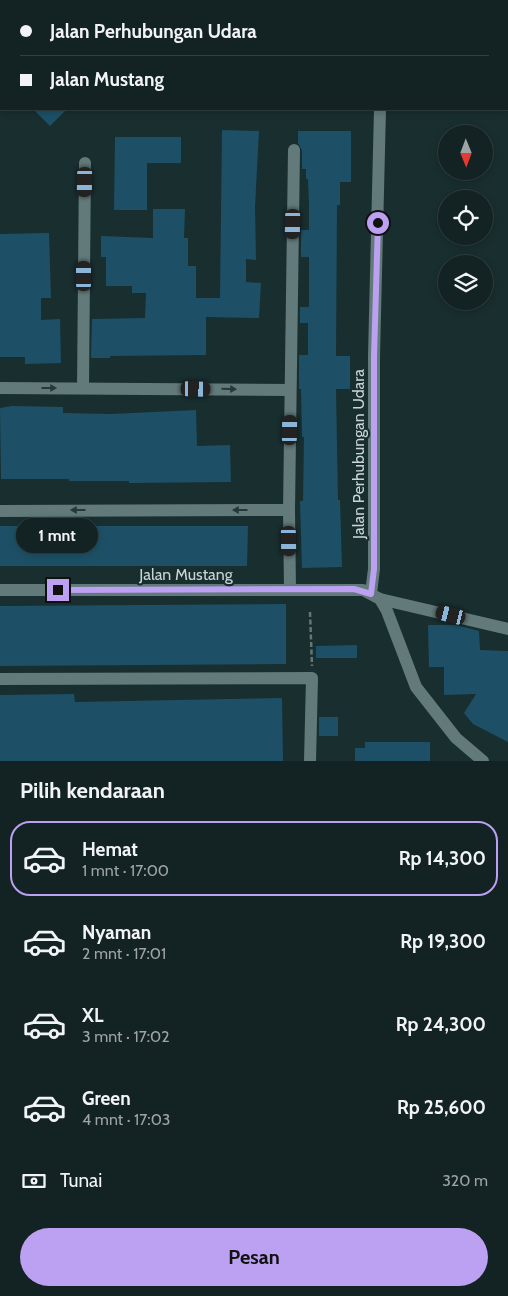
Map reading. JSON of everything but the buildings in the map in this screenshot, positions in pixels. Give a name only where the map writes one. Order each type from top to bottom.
[{"type":"street","name":"Jalan Perhubungan Udara","points":[[375,596],[374,356],[380,110]]},
{"type":"street","points":[[290,590],[290,390],[294,150]]},
{"type":"street","points":[[83,388],[85,163]]},
{"type":"street","points":[[0,388],[290,390]]},
{"type":"street","points":[[0,511],[289,510]]},
{"type":"street","name":"Jalan Mustang","points":[[0,590],[354,589],[508,629]]},
{"type":"street","points":[[375,596],[387,611],[416,687],[456,738],[483,761]]},
{"type":"street","points":[[0,679],[312,678],[310,761]]},
{"type":"path","points":[[310,612],[312,678]]},
{"type":"route","points":[[58,590],[354,589],[363,590],[371,594],[374,569],[374,356],[378,223]]}]
